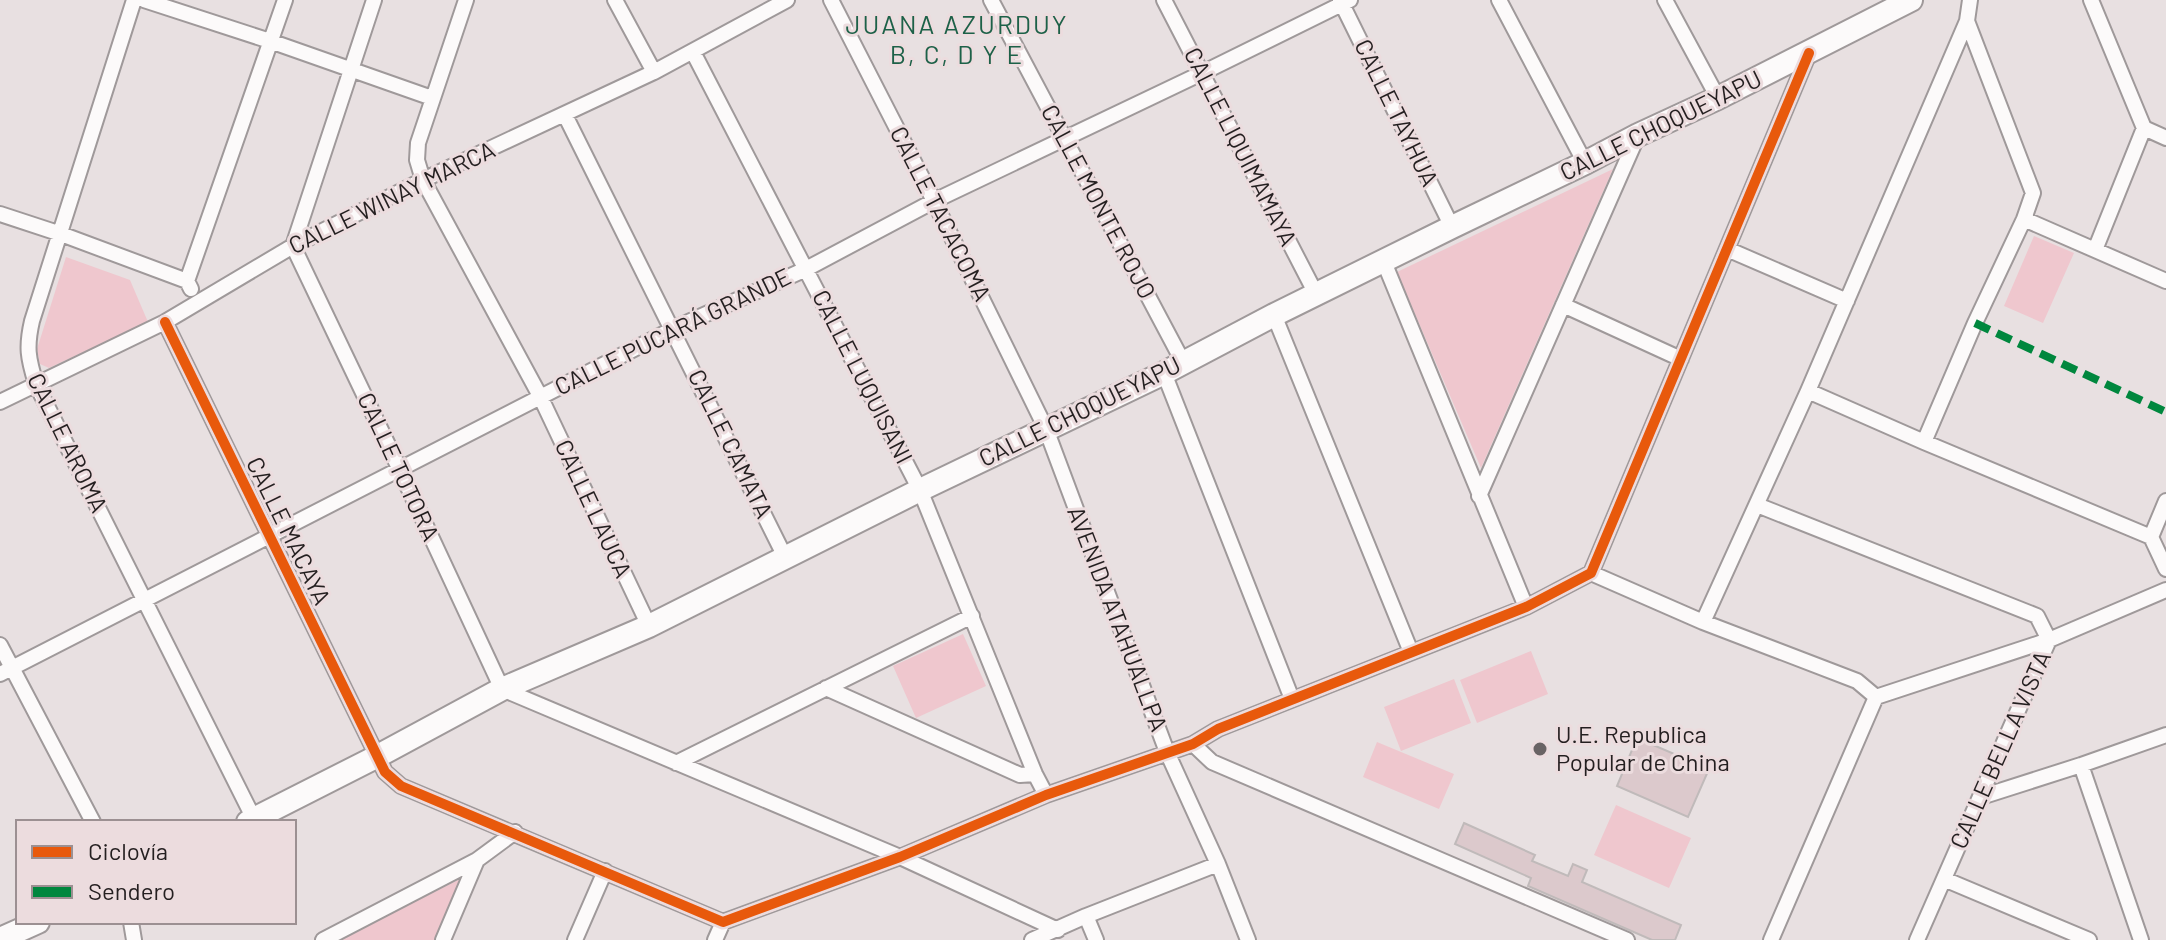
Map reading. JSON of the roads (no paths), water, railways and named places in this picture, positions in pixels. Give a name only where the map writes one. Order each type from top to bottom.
[{"type":"street","name":"CALLE AROMA","points":[[134,0],[27,341],[28,359],[36,384],[251,820]]},
{"type":"street","points":[[144,0],[432,98]]},
{"type":"street","points":[[187,281],[285,0]]},
{"type":"street","points":[[293,246],[374,0]]},
{"type":"street","points":[[423,180],[417,160],[418,143],[466,0]]},
{"type":"street","points":[[615,0],[654,72]]},
{"type":"street","name":"CALLE WINAY MARCA","points":[[0,402],[165,322],[293,246],[423,180],[654,72],[787,0]]},
{"type":"street","name":"CALLE TACACOMA","points":[[831,0],[1046,429]]},
{"type":"street","name":"CALLE MONTE ROJO","points":[[991,0],[1064,139],[1174,367],[1292,699]]},
{"type":"street","name":"CALLE LIQUIMAMAYA","points":[[1164,0],[1316,294]]},
{"type":"street","points":[[1499,0],[1585,163]]},
{"type":"street","name":"CALLE CHOQUEYAPU","points":[[251,820],[502,689],[649,626],[1911,0]]},
{"type":"street","points":[[1703,622],[1847,301],[1967,21],[1970,0]]},
{"type":"street","points":[[2091,0],[2144,128],[2166,138]]},
{"type":"street","name":"CALLE PUCARÁ GRANDE","points":[[6,672],[673,329],[806,269],[934,201],[1202,73],[1344,1]]},
{"type":"street","name":"CALLE TAYHUA","points":[[1344,1],[1452,227]]},
{"type":"street","points":[[1670,2],[1718,98]]},
{"type":"street","points":[[1924,442],[2033,193],[1967,21]]},
{"type":"street","name":"CALLE LUQUISANI","points":[[693,52],[920,490],[1046,795]]},
{"type":"street","points":[[715,940],[723,922],[900,857],[1046,795],[1193,744],[1218,729],[1526,607],[1591,573],[1809,53]]},
{"type":"street","name":"CALLE CAMATA","points":[[565,115],[786,559]]},
{"type":"street","points":[[2095,250],[2144,128]]},
{"type":"street","points":[[1479,496],[1638,135]]},
{"type":"street","name":"CALLE LAUCA","points":[[423,180],[540,396],[649,626]]},
{"type":"street","points":[[0,214],[187,281],[197,302]]},
{"type":"street","points":[[2024,219],[2166,281]]},
{"type":"street","name":"CALLE TOTORA","points":[[293,246],[502,689]]},
{"type":"street","points":[[1727,249],[1847,301]]},
{"type":"street","points":[[1384,262],[1526,607]]},
{"type":"street","points":[[1563,305],[1681,359]]},
{"type":"street","points":[[1274,315],[1411,652]]},
{"type":"street","name":"CALLE MACAYA","points":[[165,322],[385,772],[401,786],[723,922]]},
{"type":"street","points":[[1808,391],[2151,537],[2166,569]]},
{"type":"street","name":"AVENIDA ATAHUALLPA","points":[[1046,429],[1167,752],[1218,864],[1248,940]]},
{"type":"street","points":[[2151,537],[2166,501]]},
{"type":"street","name":"CALLE BELLA VISTA","points":[[1757,505],[2037,616],[2049,640],[1917,940]]},
{"type":"street","points":[[1591,573],[1703,622],[1857,681],[1876,697]]},
{"type":"street","points":[[1773,939],[1876,697],[2049,640],[2166,590]]},
{"type":"street","points":[[676,763],[972,616]]},
{"type":"street","points":[[0,645],[6,672],[92,820]]},
{"type":"street","points":[[826,688],[1020,775],[1035,774]]},
{"type":"street","points":[[502,689],[900,857],[1058,930]]},
{"type":"street","points":[[1981,797],[2166,735]]},
{"type":"street","points":[[1193,744],[1212,762],[1627,940]]},
{"type":"street","points":[[2081,765],[2141,940]]},
{"type":"street","points":[[323,940],[477,860],[515,832]]},
{"type":"street","points":[[443,940],[477,860]]},
{"type":"street","points":[[1032,940],[1218,864]]},
{"type":"street","points":[[575,940],[605,871]]},
{"type":"street","points":[[1944,879],[2089,940]]},
{"type":"street","points":[[1086,916],[1096,940]]},
{"type":"street","points":[[0,939],[34,924]]},
{"type":"place","name":"U.E. Republica Popular de China","points":[[1540,749]]},
{"type":"district","name":"JUANA AZURDUY B, C, D Y E","points":[[957,40]]}]
